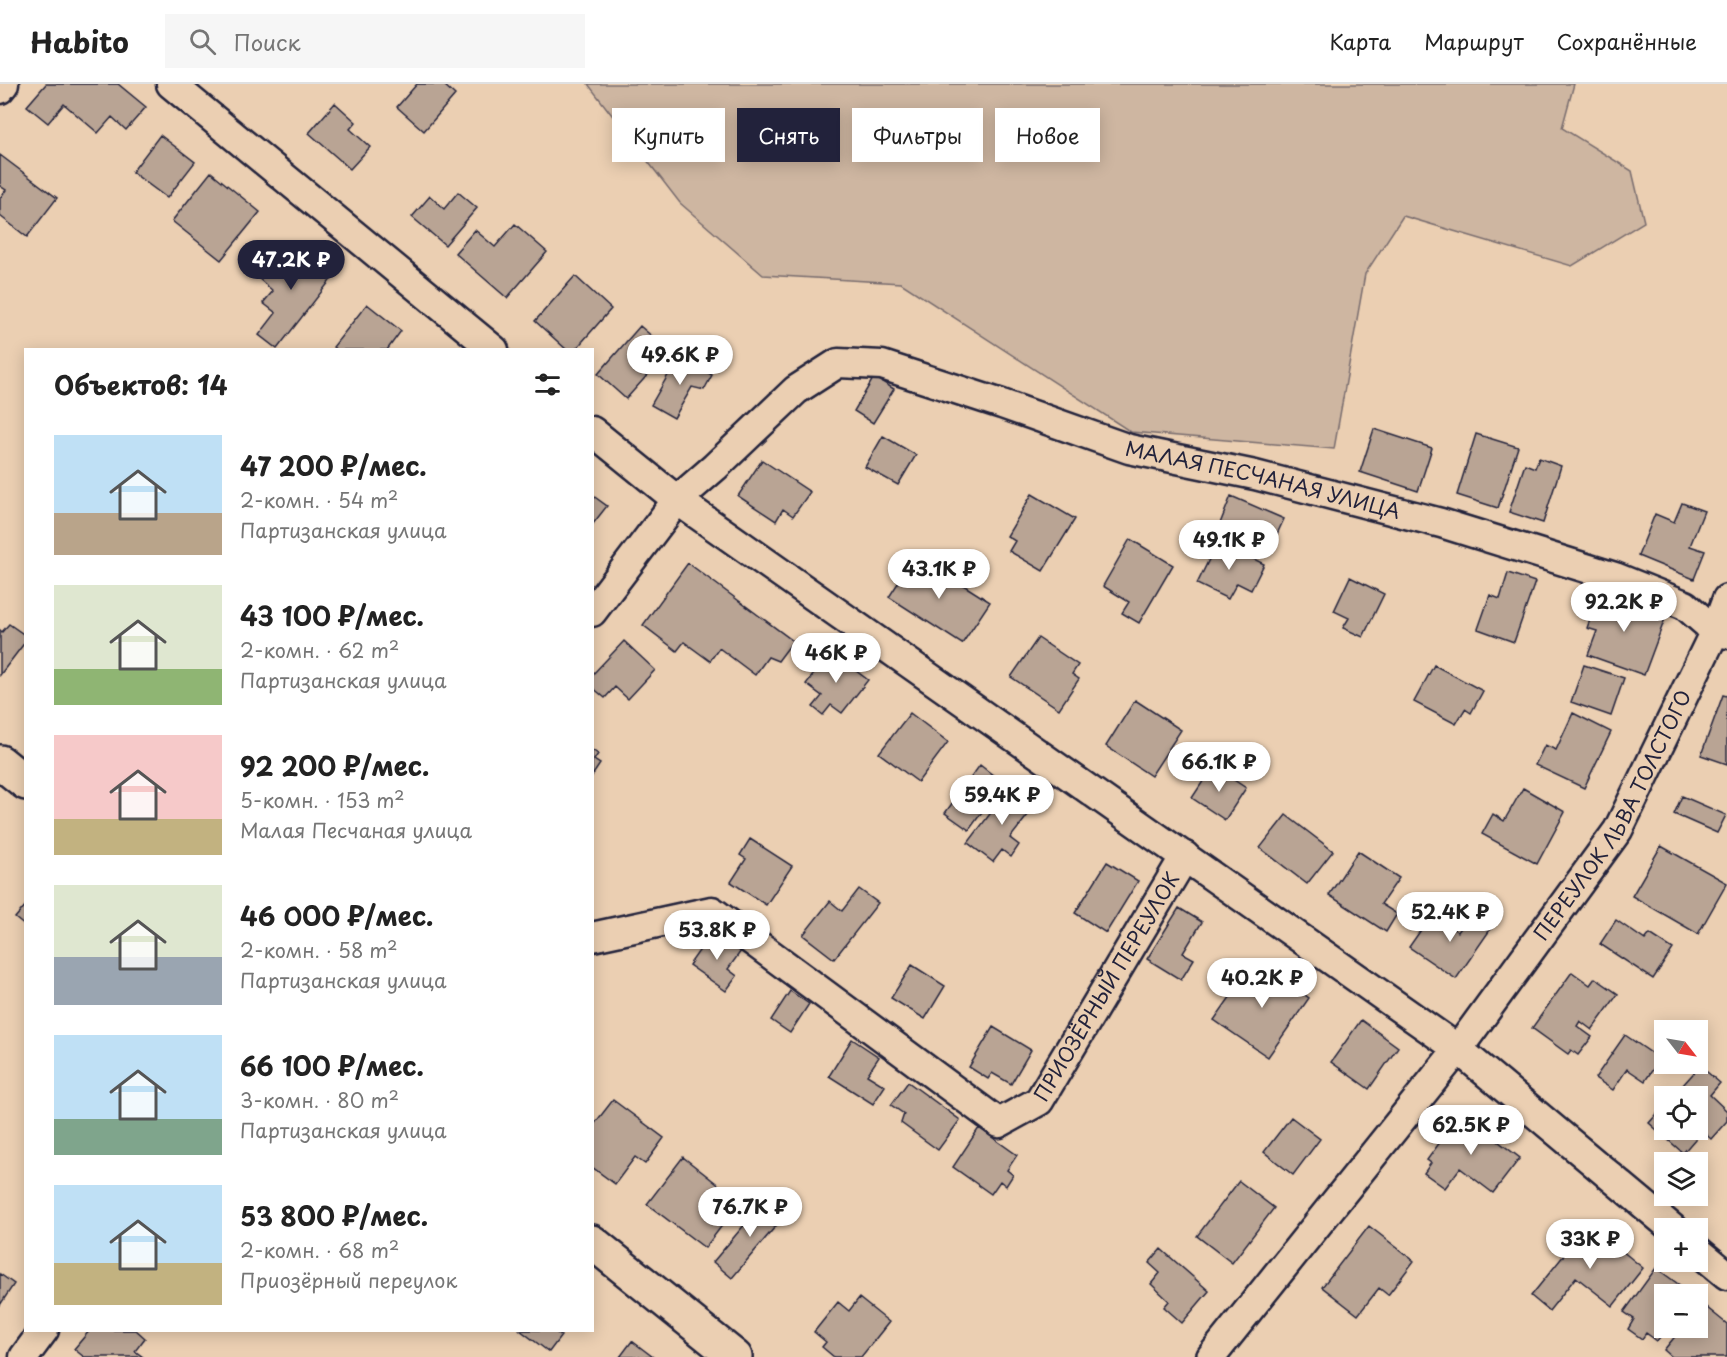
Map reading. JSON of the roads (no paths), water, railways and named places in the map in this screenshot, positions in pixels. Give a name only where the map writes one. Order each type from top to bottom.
[{"type":"street","points":[[0,89],[4,84]]},
{"type":"street","points":[[171,84],[492,348]]},
{"type":"street","name":"МАЛАЯ ПЕСЧАНАЯ УЛИЦА","points":[[594,609],[677,500],[716,467],[796,390],[838,363],[882,365],[1129,448],[1255,475],[1442,523],[1615,577],[1685,605],[1721,632]]},
{"type":"street","points":[[594,433],[677,500],[1458,1049],[1660,1218]]},
{"type":"street","name":"ПЕРЕУЛОК ЛЬВА ТОЛСТОГО","points":[[1211,1357],[1458,1049],[1618,830],[1721,632],[1727,598]]},
{"type":"street","points":[[0,762],[24,781]]},
{"type":"street","name":"ПРИОЗЁРНЫЙ ПЕРЕУЛОК","points":[[594,937],[712,911],[999,1123],[1039,1101],[1185,856]]},
{"type":"street","points":[[594,1244],[735,1357]]},
{"type":"street","points":[[1708,1259],[1727,1275]]},
{"type":"street","points":[[24,1357],[43,1332]]}]
